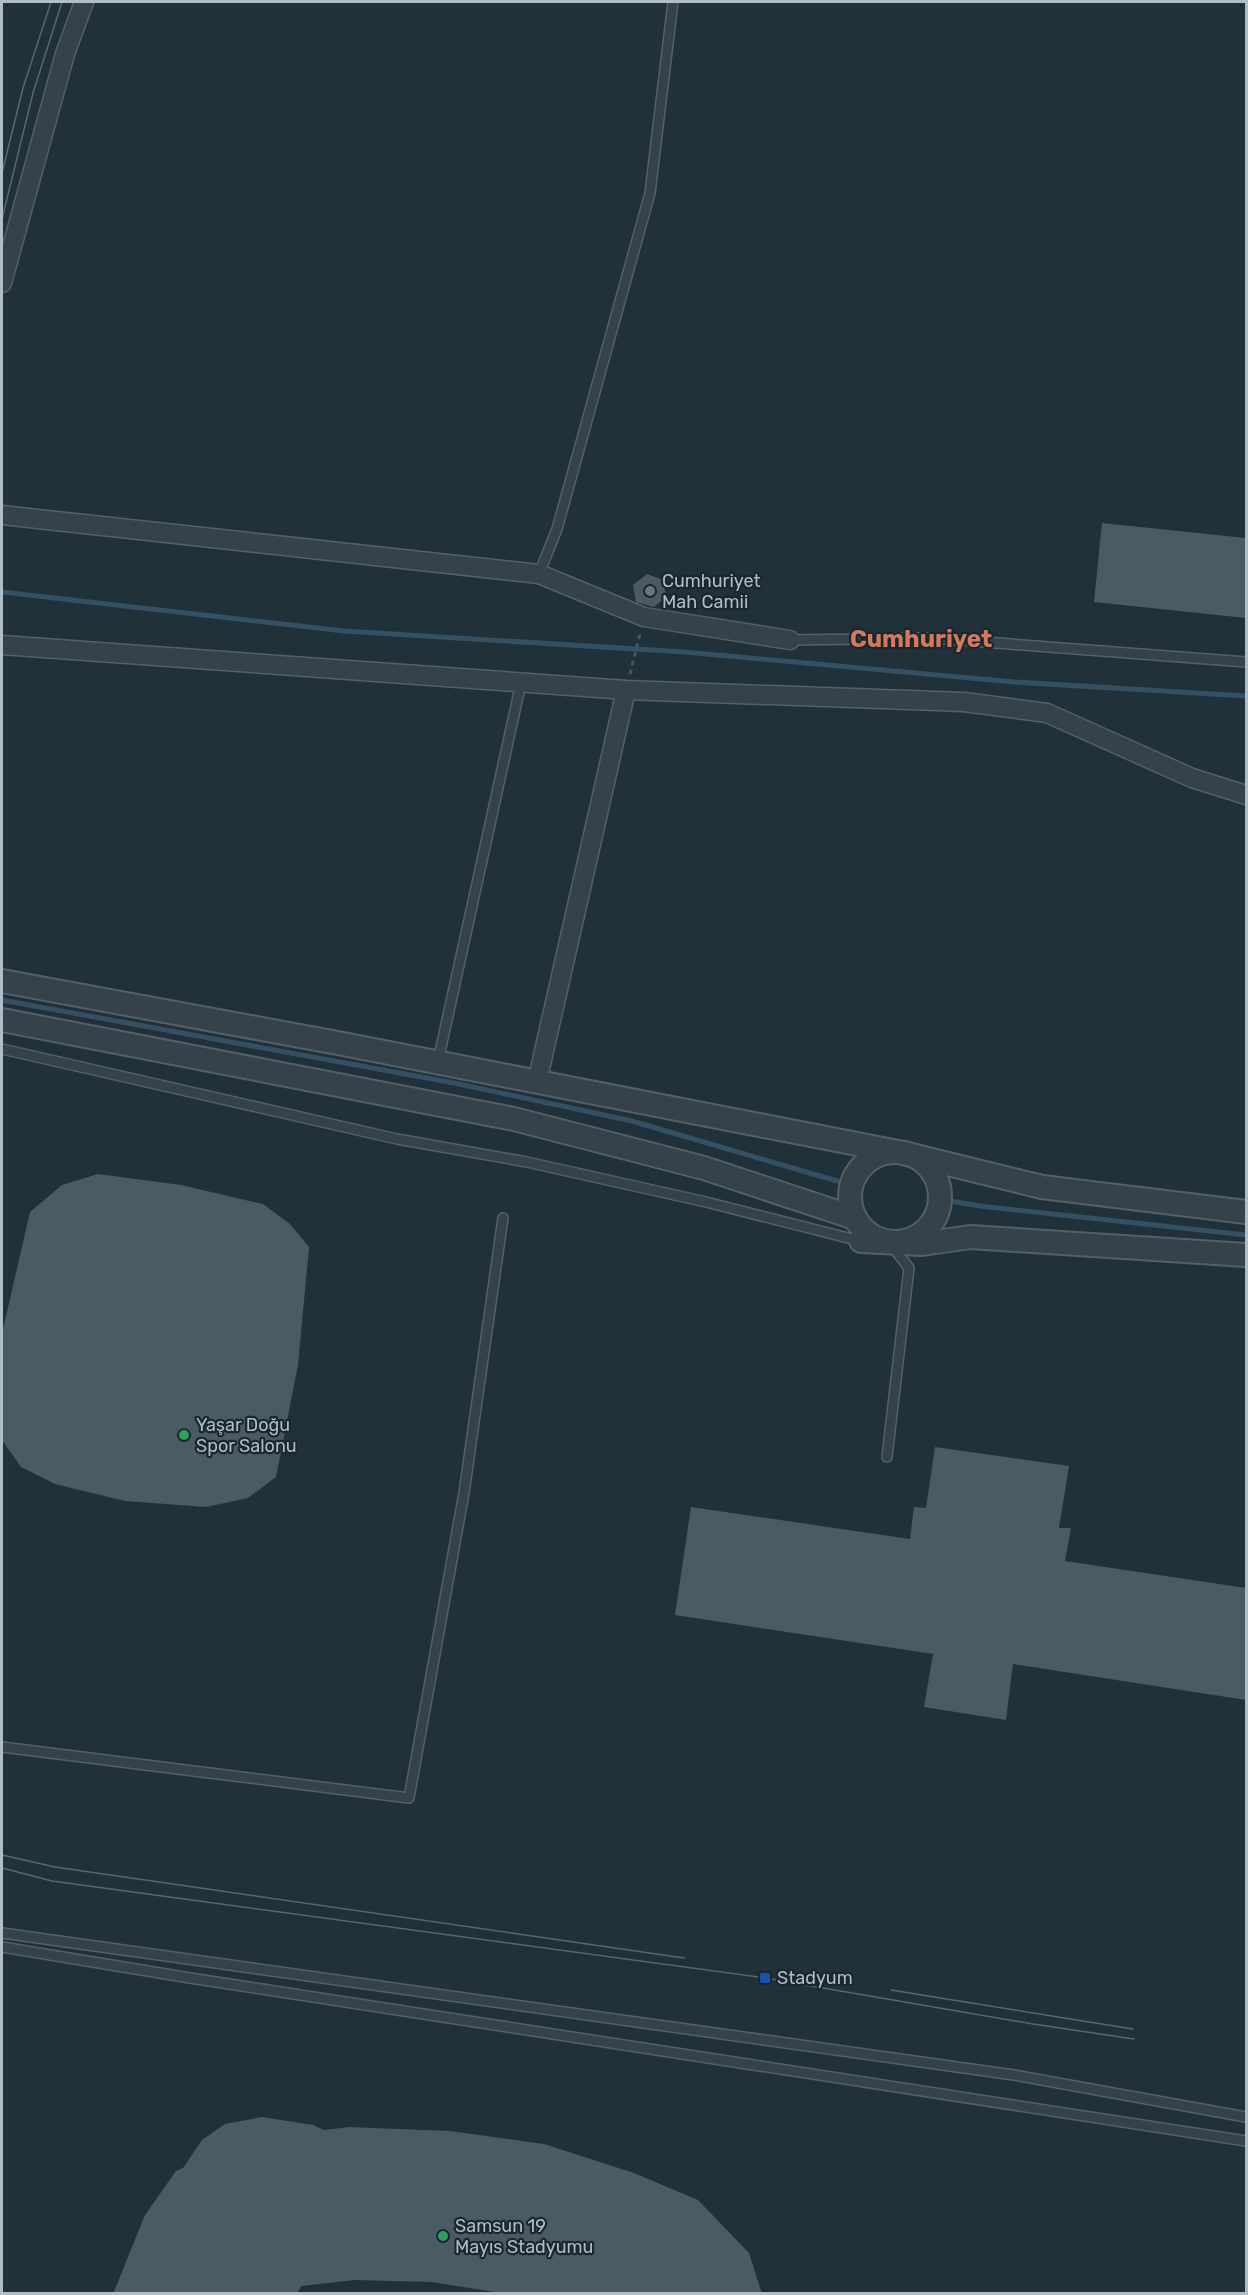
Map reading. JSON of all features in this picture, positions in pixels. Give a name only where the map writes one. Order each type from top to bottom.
[{"type":"street","points":[[2,283],[65,54],[84,2]]},
{"type":"street","points":[[2,515],[539,574],[644,617],[790,640]]},
{"type":"street","points":[[2,645],[626,690],[964,702],[1047,713],[1192,778],[1246,795]]},
{"type":"street","points":[[537,1082],[626,690]]},
{"type":"street","points":[[2,981],[903,1153],[1042,1187],[1246,1212]]},
{"type":"street","points":[[2,1020],[514,1119],[704,1168],[855,1218]]},
{"type":"street","points":[[903,1153],[918,1158],[929,1168],[937,1182],[940,1197],[937,1212],[930,1226],[918,1236],[904,1242],[889,1242],[875,1238],[863,1230],[850,1204],[850,1190],[855,1176],[863,1165],[882,1155],[903,1153]]},
{"type":"street","points":[[861,1241],[922,1244],[970,1237],[1246,1255]]},
{"type":"lane","points":[[539,574],[557,529],[650,193],[673,2]]},
{"type":"lane","points":[[790,640],[931,638],[1246,662]]},
{"type":"lane","points":[[438,1063],[521,682]]},
{"type":"lane","points":[[2,1049],[397,1138],[527,1162],[706,1202],[861,1241]]},
{"type":"lane","points":[[2,1747],[409,1797],[464,1493],[503,1218]]},
{"type":"lane","points":[[887,1457],[909,1268],[889,1242]]},
{"type":"lane","points":[[2,1933],[1014,2075],[1246,2117]]},
{"type":"lane","points":[[2,1947],[1246,2141]]},
{"type":"path","points":[[626,690],[644,617]]},
{"type":"building","points":[[1102,523],[1246,538],[1246,618],[1094,602]]},
{"type":"building","name":"Cumhuriyet Mah Camii","points":[[647,574],[663,580],[666,597],[654,607],[636,602],[633,585]]},
{"type":"building","points":[[98,1174],[181,1185],[263,1204],[290,1224],[309,1247],[298,1365],[276,1477],[248,1498],[206,1507],[125,1501],[55,1484],[21,1467],[2,1440],[3,1329],[30,1212],[62,1185]]},
{"type":"building","points":[[935,1447],[1069,1466],[1059,1528],[1071,1528],[1065,1561],[1246,1588],[1246,1700],[1013,1664],[1006,1720],[924,1707],[933,1654],[675,1615],[691,1507],[910,1539],[914,1507],[926,1508]]},
{"type":"building","name":"Samsun 19 Mayıs Stadyumu","points":[[262,2117],[313,2125],[324,2130],[349,2127],[450,2131],[544,2144],[634,2173],[698,2200],[749,2253],[762,2294],[508,2294],[431,2282],[355,2280],[301,2286],[297,2294],[113,2294],[145,2215],[176,2171],[183,2168],[202,2140],[225,2124]]},
{"type":"waterway","points":[[2,592],[344,631],[684,652],[1014,682],[1246,696]]},
{"type":"waterway","points":[[2,1000],[454,1083],[632,1121],[837,1181]]},
{"type":"waterway","points":[[950,1201],[1246,1235]]},
{"type":"tram line","points":[[2,173],[23,88],[51,2]]},
{"type":"tram line","points":[[2,219],[33,93],[62,2]]},
{"type":"tram line","points":[[2,1855],[55,1867],[684,1958]]},
{"type":"tram line","points":[[2,1868],[52,1881],[765,1978],[1134,2039]]},
{"type":"tram line","points":[[891,1990],[1133,2029]]},
{"type":"place","name":"Cumhuriyet Mah Camii","points":[[650,591]]},
{"type":"place","name":"Yaşar Doğu Spor Salonu","points":[[184,1435]]},
{"type":"place","name":"Stadyum","points":[[765,1978]]},
{"type":"place","name":"Samsun 19 Mayıs Stadyumu","points":[[443,2236]]},
{"type":"district","name":"Cumhuriyet","points":[[921,639]]}]
